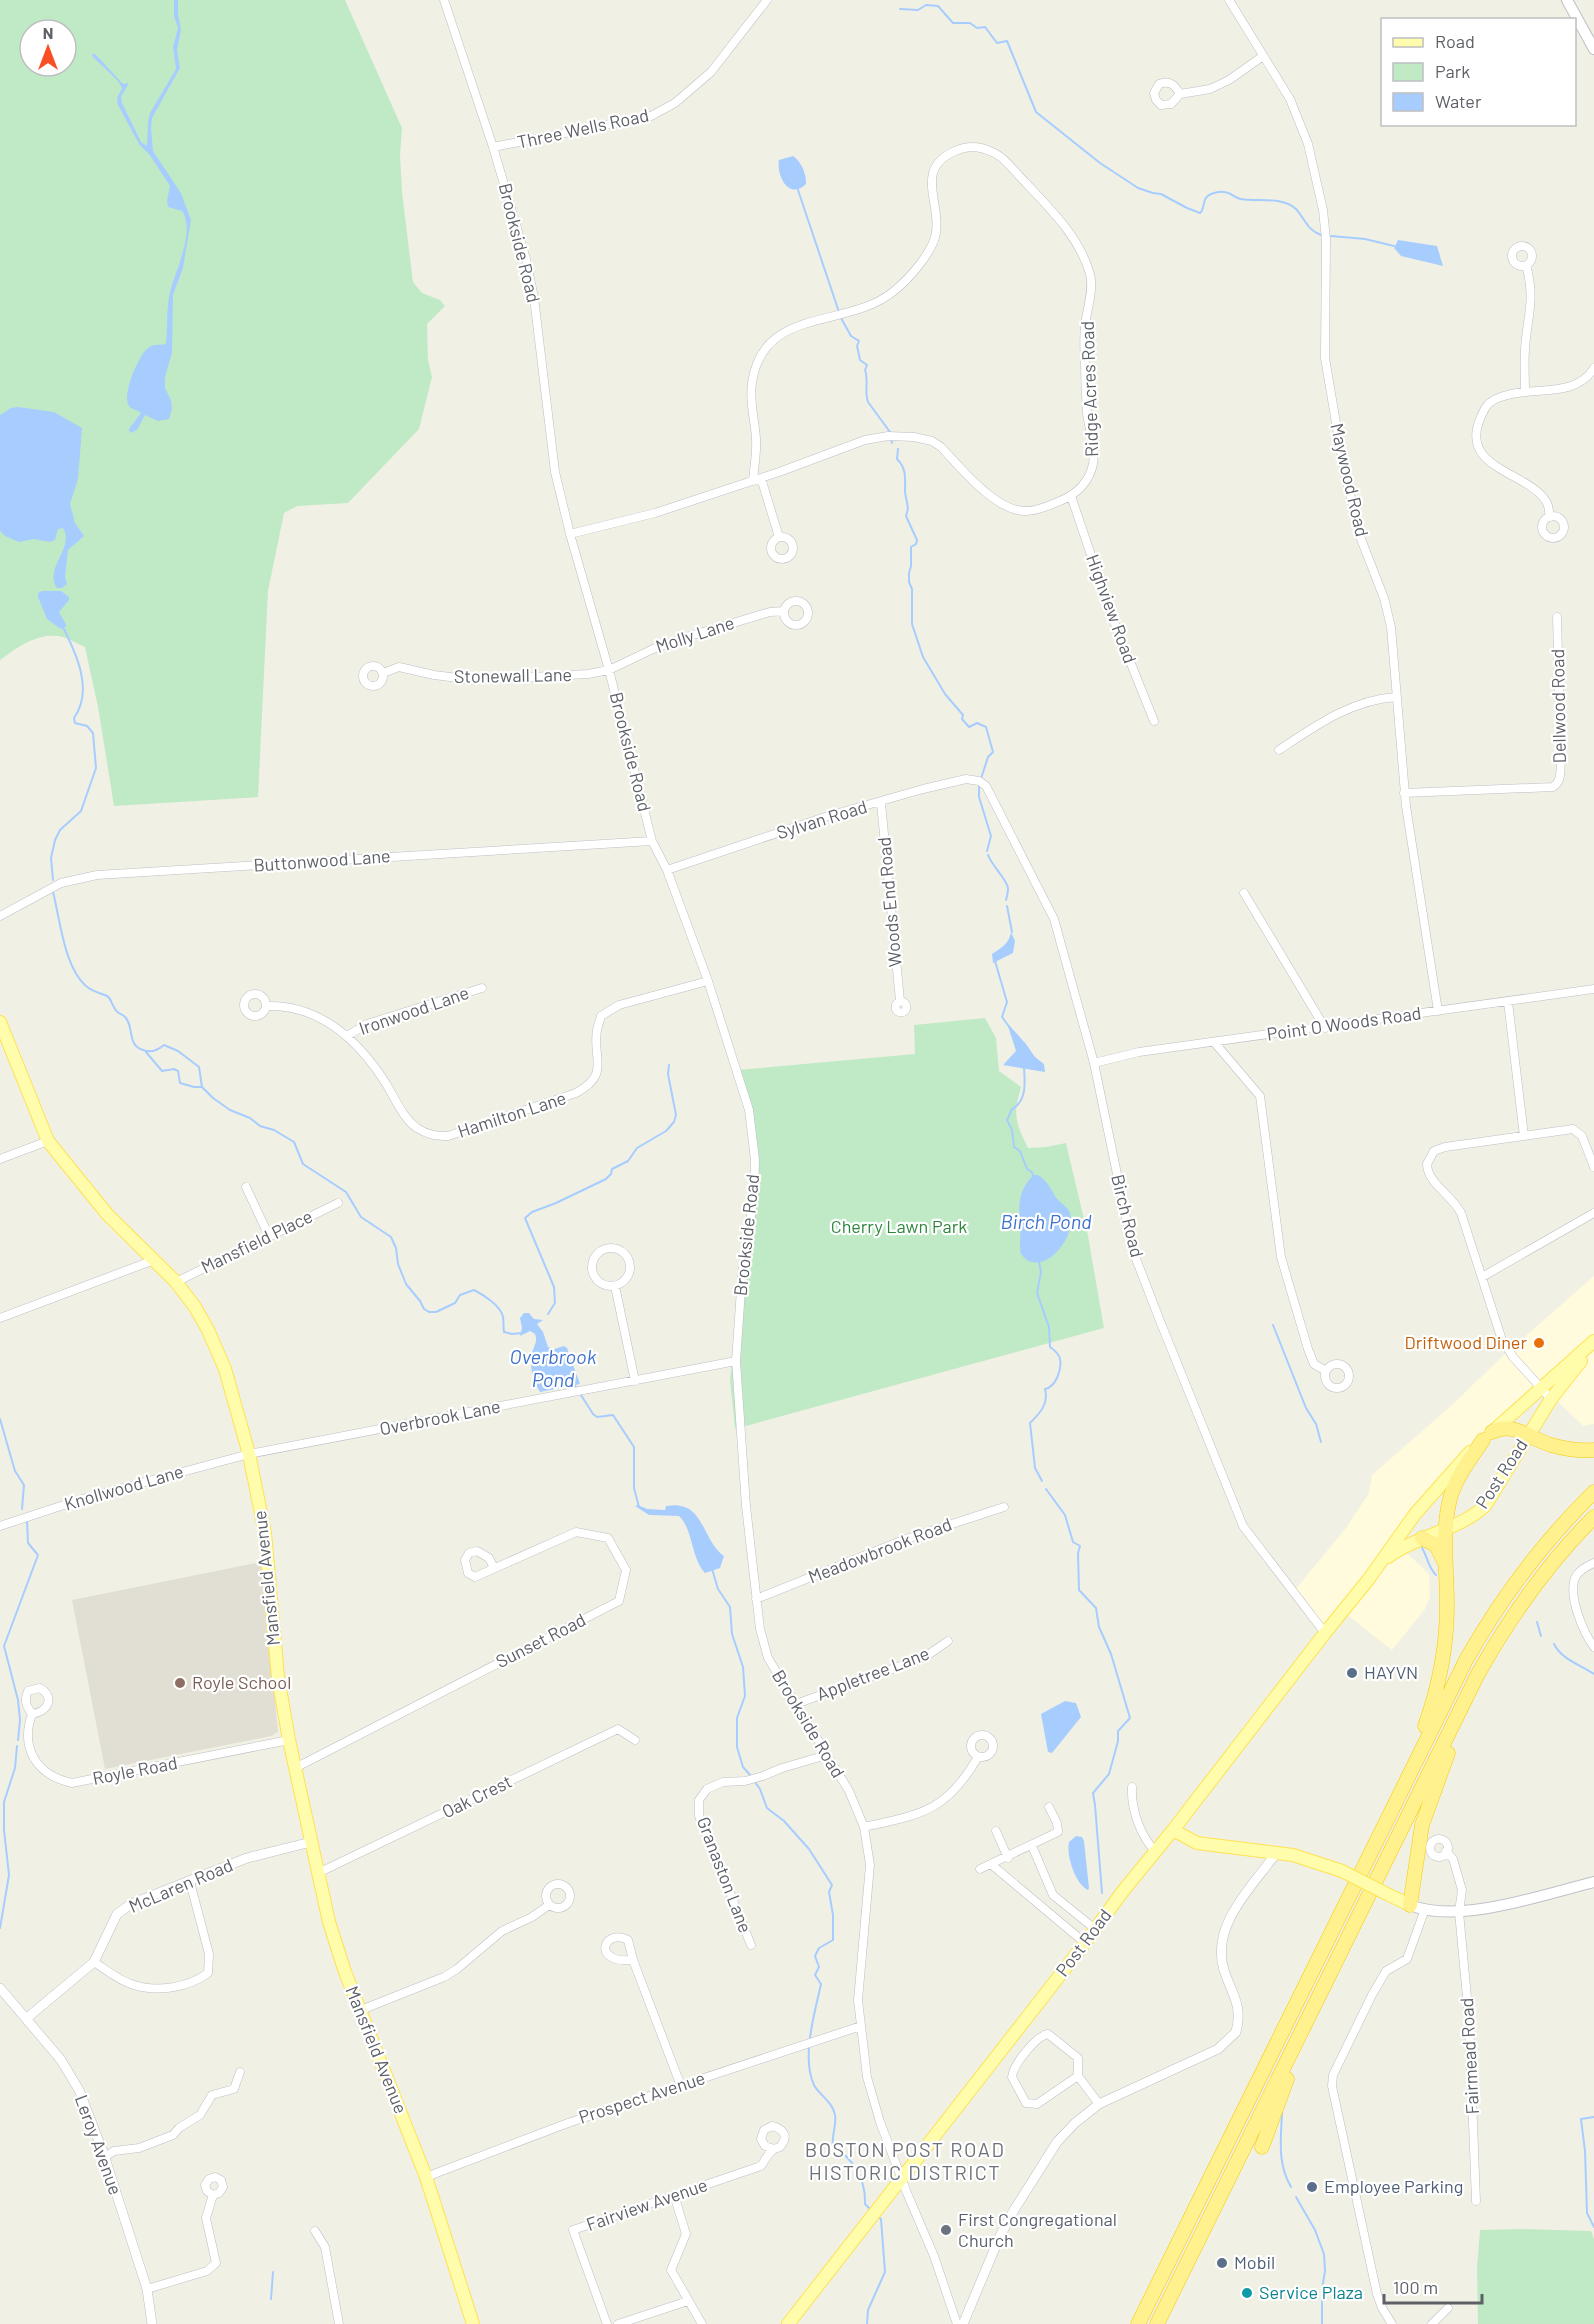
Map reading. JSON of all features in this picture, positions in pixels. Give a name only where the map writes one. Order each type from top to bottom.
[{"type":"highway","points":[[1401,1790],[1432,1706],[1441,1670],[1447,1620],[1446,1530],[1449,1506],[1457,1480],[1488,1436],[1507,1428],[1561,1448],[1594,1450]]},
{"type":"highway","points":[[1138,2324],[1459,1674],[1491,1619],[1539,1553],[1594,1492]]},
{"type":"highway","points":[[1157,2324],[1489,1654],[1542,1576],[1594,1516]]},
{"type":"highway","points":[[1542,1576],[1594,1526]]},
{"type":"highway","points":[[1422,1538],[1436,1545],[1447,1569]]},
{"type":"highway","points":[[1410,1905],[1420,1838],[1431,1797],[1489,1654]]},
{"type":"highway","points":[[1262,2147],[1281,2095],[1341,1951]]},
{"type":"main road","points":[[1567,0],[1594,49]]},
{"type":"main road","name":"Mansfield Avenue","points":[[0,1022],[48,1141],[107,1214],[176,1282],[195,1307],[208,1330],[225,1369],[249,1454],[265,1533],[278,1677],[295,1768],[334,1937],[345,1972],[426,2177],[473,2324]]},
{"type":"main road","name":"Post Road","points":[[788,2324],[1085,1943],[1122,1891],[1156,1852],[1380,1563],[1429,1496],[1488,1436],[1594,1341]]},
{"type":"main road","name":"Post Road","points":[[1380,1563],[1409,1543],[1472,1518],[1485,1506],[1551,1399],[1594,1347]]},
{"type":"main road","points":[[1173,1830],[1197,1843],[1308,1858],[1425,1910],[1459,1911],[1494,1906],[1594,1882]]},
{"type":"street","name":"Brookside Road","points":[[444,0],[494,147],[526,259],[538,326],[550,446],[570,534],[609,670],[652,841],[667,870],[745,1090],[755,1160],[754,1196],[742,1275],[736,1361],[746,1506],[756,1599],[768,1658],[849,1791],[864,1827],[870,1865],[859,1977],[861,2026],[867,2077],[880,2122],[940,2270],[957,2324]]},
{"type":"street","name":"Three Wells Road","points":[[494,147],[651,116],[675,103],[711,72],[767,0]]},
{"type":"street","name":"Maywood Road","points":[[1228,0],[1290,99],[1308,144],[1318,184],[1326,239],[1325,358],[1353,511],[1389,614],[1404,793],[1438,1011]]},
{"type":"street","points":[[1180,94],[1210,89],[1229,80],[1263,56]]},
{"type":"street","name":"Ridge Acres Road","points":[[570,534],[655,513],[753,481],[853,444],[890,436],[914,436],[932,441],[993,498],[1018,510],[1035,510],[1071,496],[1087,481],[1094,462],[1088,415],[1085,361],[1090,273],[1057,215],[998,155],[982,148],[966,148],[950,153],[932,171],[936,233],[928,252],[914,271],[887,297],[840,315],[782,332],[773,339],[761,356],[752,386],[756,442],[753,481]]},
{"type":"street","points":[[1525,392],[1525,347],[1532,303],[1526,265]]},
{"type":"street","points":[[1550,517],[1547,503],[1537,491],[1496,468],[1483,454],[1478,441],[1478,425],[1486,404],[1502,396],[1562,388],[1579,382],[1594,369]]},
{"type":"street","points":[[761,478],[779,537]]},
{"type":"street","name":"Highview Road","points":[[1071,496],[1111,614],[1154,721]]},
{"type":"street","name":"Molly Lane","points":[[609,670],[653,649],[683,638],[770,612],[784,611]]},
{"type":"street","name":"Dellwood Road","points":[[1404,793],[1553,787],[1556,785],[1560,779],[1561,752],[1557,617]]},
{"type":"street","name":"Stonewall Lane","points":[[383,673],[399,667],[434,675],[474,680],[561,677],[609,670]]},
{"type":"street","points":[[1279,750],[1319,723],[1344,710],[1363,703],[1396,697]]},
{"type":"street","name":"Sylvan Road","points":[[667,870],[825,817],[958,781],[981,782]]},
{"type":"street","name":"Birch Road","points":[[981,782],[991,793],[1054,919],[1094,1063],[1133,1251],[1160,1321],[1243,1526],[1324,1633]]},
{"type":"street","name":"Woods End Road","points":[[881,802],[900,1001]]},
{"type":"street","name":"Buttonwood Lane","points":[[0,916],[61,883],[98,875],[652,841]]},
{"type":"street","points":[[1244,893],[1324,1028]]},
{"type":"street","name":"Hamilton Lane","points":[[266,1006],[278,1005],[307,1012],[333,1025],[347,1036],[371,1063],[411,1122],[432,1136],[448,1136],[576,1093],[595,1079],[600,1066],[596,1031],[601,1016],[619,1005],[708,981]]},
{"type":"street","name":"Ironwood Lane","points":[[347,1036],[367,1024],[421,1005],[482,988]]},
{"type":"street","name":"Point O Woods Road","points":[[1094,1063],[1139,1052],[1594,989]]},
{"type":"street","points":[[1508,1002],[1524,1136]]},
{"type":"street","points":[[1214,1042],[1260,1096],[1281,1257],[1308,1349],[1314,1364],[1326,1371]]},
{"type":"street","points":[[1551,1399],[1513,1357],[1502,1340],[1461,1213],[1454,1199],[1429,1176],[1426,1168],[1434,1151],[1445,1147],[1569,1129],[1577,1130],[1588,1148],[1594,1167]]},
{"type":"street","points":[[0,1159],[48,1141]]},
{"type":"street","points":[[246,1187],[269,1236]]},
{"type":"street","name":"Mansfield Place","points":[[176,1282],[338,1203]]},
{"type":"street","points":[[1482,1277],[1594,1213]]},
{"type":"street","points":[[606,1249],[618,1249],[627,1257],[629,1263],[630,1269],[625,1280],[615,1286],[598,1281],[592,1271],[596,1255],[606,1249]]},
{"type":"street","points":[[0,1318],[154,1260]]},
{"type":"street","points":[[615,1286],[635,1381]]},
{"type":"street","name":"Overbrook Lane","points":[[249,1454],[736,1361]]},
{"type":"street","name":"Knollwood Lane","points":[[0,1526],[82,1499],[249,1454]]},
{"type":"street","name":"Meadowbrook Road","points":[[756,1599],[906,1539],[1004,1507]]},
{"type":"street","name":"Sunset Road","points":[[295,1768],[619,1601],[626,1570],[608,1538],[576,1532],[494,1568]]},
{"type":"street","points":[[1594,1563],[1581,1571],[1574,1585],[1577,1613],[1582,1629],[1594,1647]]},
{"type":"street","name":"Appletree Lane","points":[[796,1704],[925,1657],[948,1641]]},
{"type":"street","name":"Royle Road","points":[[32,1714],[26,1730],[27,1745],[30,1751],[44,1770],[61,1780],[72,1783],[289,1740]]},
{"type":"street","name":"Oak Crest","points":[[318,1873],[618,1729],[635,1740]]},
{"type":"street","name":"Granaston Lane","points":[[751,1945],[699,1816],[699,1800],[707,1789],[723,1782],[745,1781],[827,1755]]},
{"type":"street","points":[[864,1827],[918,1814],[935,1806],[958,1787],[978,1757]]},
{"type":"street","points":[[1132,1787],[1133,1803],[1138,1820],[1148,1844],[1156,1852]]},
{"type":"street","points":[[980,1869],[1008,1858],[1058,1832],[1057,1823],[1049,1807]]},
{"type":"street","points":[[996,1831],[1008,1858]]},
{"type":"street","name":"McLaren Road","points":[[27,2018],[94,1962],[117,1914],[131,1904],[247,1858],[311,1842]]},
{"type":"street","points":[[1032,1846],[1053,1895],[1095,1929]]},
{"type":"street","name":"Fairmead Road","points":[[1446,1851],[1453,1859],[1461,1885],[1459,1911],[1469,2019],[1476,2201]]},
{"type":"street","points":[[969,2324],[963,2324],[1000,2236],[1057,2142],[1075,2122],[1099,2104],[1218,2049],[1236,2032],[1239,2006],[1223,1967],[1222,1939],[1233,1913],[1277,1852]]},
{"type":"street","points":[[992,1865],[1085,1943]]},
{"type":"street","points":[[94,1962],[130,1984],[150,1989],[187,1985],[208,1973],[209,1954],[190,1882]]},
{"type":"street","points":[[1050,1914],[1060,1901]]},
{"type":"street","points":[[361,2010],[444,1977],[457,1969],[502,1931],[532,1917],[549,1905]]},
{"type":"street","points":[[1392,2324],[1377,2294],[1332,2086],[1333,2075],[1372,1995],[1386,1971],[1407,1959],[1425,1910]]},
{"type":"street","points":[[633,1960],[681,2086]]},
{"type":"street","name":"Leroy Avenue","points":[[0,1988],[61,2060],[79,2090],[105,2157],[147,2289],[152,2324]]},
{"type":"street","name":"Prospect Avenue","points":[[426,2177],[568,2123],[861,2026]]},
{"type":"street","points":[[1078,2076],[1037,2104],[1031,2105],[1026,2103],[1012,2077],[1015,2067],[1038,2038],[1048,2034],[1078,2058],[1078,2076],[1099,2104]]},
{"type":"street","points":[[105,2157],[114,2151],[139,2148],[173,2136],[179,2128],[200,2115],[212,2095],[234,2089],[240,2072]]},
{"type":"street","name":"Fairview Avenue","points":[[607,2324],[573,2230],[760,2166],[774,2149]]},
{"type":"street","points":[[147,2289],[207,2271],[216,2263],[206,2218],[213,2194]]},
{"type":"street","points":[[674,2195],[686,2234],[671,2270],[702,2324]]},
{"type":"street","points":[[315,2231],[325,2247],[339,2324]]},
{"type":"street","points":[[618,2324],[688,2301]]},
{"type":"street","points":[[1432,2324],[1448,2308]]},
{"type":"shaded area","points":[[1594,1276],[1594,1424],[1583,1426],[1537,1381],[1511,1349]]},
{"type":"shaded area","points":[[1506,1353],[1536,1388],[1439,1480],[1393,1540],[1429,1574],[1430,1597],[1425,1609],[1392,1650],[1341,1610],[1325,1630],[1295,1590],[1346,1528],[1369,1493],[1372,1475],[1452,1405]]},
{"type":"shaded area","name":"Royle School","points":[[261,1562],[278,1732],[271,1736],[105,1769],[72,1600]]},
{"type":"green space","points":[[0,0],[345,0],[402,128],[400,155],[402,192],[413,282],[422,293],[440,300],[445,306],[427,324],[428,360],[432,377],[419,429],[348,503],[297,506],[284,513],[268,591],[258,797],[114,806],[98,707],[85,647],[63,637],[46,636],[29,641],[0,660]]},
{"type":"green space","name":"Cherry Lawn Park","points":[[985,1018],[996,1038],[999,1071],[1021,1087],[1016,1111],[1020,1131],[1028,1148],[1066,1143],[1088,1236],[1104,1328],[735,1429],[730,1380],[754,1145],[738,1070],[915,1054],[914,1025]]},
{"type":"green space","points":[[1480,2230],[1591,2231],[1594,2239],[1594,2324],[1478,2324],[1477,2268]]},
{"type":"water","points":[[174,0],[178,0],[181,30],[177,50],[180,68],[152,118],[151,128],[153,151],[181,193],[191,220],[183,268],[173,295],[172,353],[165,377],[165,388],[171,400],[172,409],[169,419],[158,421],[145,415],[137,430],[130,433],[129,429],[141,413],[129,406],[127,394],[129,385],[144,352],[152,346],[166,344],[169,298],[186,240],[186,219],[182,211],[168,207],[170,186],[149,154],[139,144],[118,105],[117,98],[122,88],[118,81],[92,56],[93,53],[97,56],[123,84],[129,83],[121,97],[122,103],[141,142],[147,146],[150,113],[176,69],[173,47],[178,28],[174,16]]},
{"type":"water","points":[[793,156],[801,165],[806,180],[806,184],[794,190],[785,184],[779,166],[779,160]]},
{"type":"water","points":[[1398,240],[1437,246],[1443,266],[1401,256],[1394,248]]},
{"type":"water","points":[[11,408],[54,412],[82,428],[78,479],[70,504],[75,523],[84,536],[68,550],[65,577],[67,584],[62,588],[57,588],[54,573],[65,543],[66,536],[63,528],[58,529],[55,540],[50,542],[34,539],[19,542],[5,536],[0,531],[0,415]]},
{"type":"water","points":[[61,591],[69,597],[59,612],[67,626],[61,629],[47,619],[38,597],[38,593]]},
{"type":"water","points":[[1011,932],[1015,941],[1013,953],[993,963],[992,954],[1006,943]]},
{"type":"water","points":[[1009,1025],[1035,1057],[1044,1064],[1045,1072],[1003,1065],[1016,1051]]},
{"type":"water","name":"Birch Pond","points":[[1033,1175],[1038,1175],[1044,1180],[1067,1208],[1071,1224],[1068,1235],[1055,1254],[1046,1260],[1037,1262],[1029,1261],[1021,1254],[1020,1249],[1020,1199],[1024,1187]]},
{"type":"water","name":"Overbrook Pond","points":[[524,1313],[529,1313],[534,1319],[543,1320],[537,1324],[543,1332],[548,1347],[554,1349],[564,1346],[567,1348],[580,1384],[540,1392],[531,1368],[535,1335],[530,1331],[520,1336],[522,1328],[520,1318]]},
{"type":"water","points":[[679,1505],[688,1509],[701,1522],[717,1549],[724,1556],[720,1568],[705,1573],[700,1567],[687,1528],[679,1516],[649,1515],[635,1506],[647,1509],[665,1510],[666,1506]]},
{"type":"water","points":[[1065,1701],[1076,1703],[1081,1717],[1052,1753],[1048,1752],[1041,1714]]},
{"type":"water","points":[[1076,1836],[1082,1837],[1084,1841],[1088,1890],[1075,1876],[1070,1861],[1069,1842]]},
{"type":"waterway","points":[[900,9],[918,10],[926,5],[938,6],[953,23],[970,23],[977,28],[985,27],[997,43],[1007,41],[1036,112],[1100,163],[1138,188],[1161,194],[1200,213],[1208,196],[1219,192],[1241,199],[1284,202],[1296,209],[1309,227],[1321,235]]},
{"type":"waterway","points":[[798,190],[841,318],[851,336],[859,341],[857,346],[860,360],[867,365],[865,370],[868,402],[890,432],[892,443]]},
{"type":"waterway","points":[[1331,236],[1365,239],[1394,246]]},
{"type":"waterway","points":[[898,449],[897,459],[905,474],[908,507],[906,516],[917,540],[916,544],[911,547],[909,573],[912,589],[912,624],[923,657],[945,694],[963,715],[962,719],[969,727],[977,723],[986,727],[993,752],[988,757],[979,785],[979,797],[991,836],[987,851]]},
{"type":"waterway","points":[[53,880],[51,858],[55,840],[60,830],[81,811],[96,768],[93,733],[87,726],[75,723],[74,718],[83,696],[83,684],[73,647],[62,625]]},
{"type":"waterway","points":[[988,855],[1008,886],[1006,900]]},
{"type":"waterway","points":[[53,892],[64,942],[73,967],[86,986],[108,997],[116,1011],[124,1016],[129,1024],[134,1044],[146,1051],[157,1050],[164,1045],[178,1051],[199,1067],[202,1087],[213,1098],[230,1110],[294,1142],[303,1164],[346,1192],[361,1217],[391,1237],[406,1284],[424,1309],[436,1312],[455,1303],[460,1295],[474,1290],[496,1305],[502,1313],[504,1332],[522,1333]]},
{"type":"waterway","points":[[1007,906],[1012,932]]},
{"type":"waterway","points":[[995,961],[1007,1002],[1002,1017],[1010,1028]]},
{"type":"waterway","points":[[146,1052],[162,1071],[174,1069],[178,1071],[180,1083],[202,1087]]},
{"type":"waterway","points":[[548,1314],[555,1303],[554,1287],[525,1218],[532,1212],[606,1179],[612,1169],[628,1161],[637,1148],[666,1131],[674,1122],[676,1115],[668,1074],[669,1065]]},
{"type":"waterway","points":[[1024,1068],[1023,1096],[1017,1106],[1012,1109],[1007,1120],[1012,1130],[1014,1147],[1020,1151],[1027,1169],[1032,1172],[1033,1176]]},
{"type":"waterway","points":[[1039,1262],[1041,1272],[1037,1293],[1049,1327],[1050,1347],[1060,1359],[1059,1372],[1055,1381],[1045,1389],[1046,1399],[1043,1408],[1030,1423],[1035,1468],[1042,1481]]},
{"type":"waterway","points":[[1273,1325],[1306,1408],[1316,1424],[1321,1442]]},
{"type":"waterway","points":[[574,1384],[593,1414],[597,1417],[613,1415],[634,1447],[634,1488],[639,1507]]},
{"type":"waterway","points":[[0,1419],[15,1471],[24,1485],[22,1509]]},
{"type":"waterway","points":[[1046,1489],[1065,1515],[1073,1542],[1080,1546],[1078,1553],[1079,1590],[1096,1608],[1099,1627],[1111,1654],[1130,1718],[1118,1731],[1118,1741],[1109,1774],[1093,1793],[1102,1893]]},
{"type":"waterway","points":[[18,1740],[20,1720],[18,1700],[4,1646],[38,1555],[28,1543],[27,1520]]},
{"type":"waterway","points":[[1422,1548],[1436,1575]]},
{"type":"waterway","points":[[712,1569],[718,1589],[730,1607],[732,1634],[743,1667],[745,1696],[737,1718],[737,1747],[743,1767],[751,1776]]},
{"type":"waterway","points":[[1537,1622],[1541,1636]]},
{"type":"waterway","points":[[1554,1644],[1557,1650],[1567,1658],[1594,1674]]},
{"type":"waterway","points":[[0,1928],[9,1875],[4,1830],[4,1802],[15,1768],[17,1746]]},
{"type":"waterway","points":[[754,1781],[760,1789],[767,1808],[784,1821],[809,1849],[832,1885],[829,1892],[833,1915],[833,1940],[819,1948],[815,1956],[819,1967],[815,1975],[821,1984],[810,2035],[810,2074],[814,2085],[834,2110],[833,2147],[853,2164],[861,2179],[865,2204],[871,2210]]},
{"type":"waterway","points":[[1282,2112],[1282,2160],[1291,2187]]},
{"type":"waterway","points":[[1594,2117],[1581,2119],[1585,2151],[1587,2213],[1594,2227]]},
{"type":"waterway","points":[[1296,2197],[1315,2230],[1324,2254],[1322,2324]]},
{"type":"waterway","points":[[867,2324],[868,2310],[885,2272],[881,2219],[877,2216]]},
{"type":"waterway","points":[[271,2299],[273,2272]]},
{"type":"place","name":"Driftwood Diner","points":[[1539,1343]]},
{"type":"place","name":"HAYVN","points":[[1352,1673]]},
{"type":"place","name":"Royle School","points":[[180,1683]]},
{"type":"place","name":"Employee Parking","points":[[1312,2187]]},
{"type":"place","name":"First Congregational Church","points":[[946,2230]]},
{"type":"place","name":"Mobil","points":[[1222,2263]]},
{"type":"place","name":"Service Plaza","points":[[1247,2293]]},
{"type":"district","name":"BOSTON POST ROAD HISTORIC DISTRICT","points":[[905,2162]]}]
